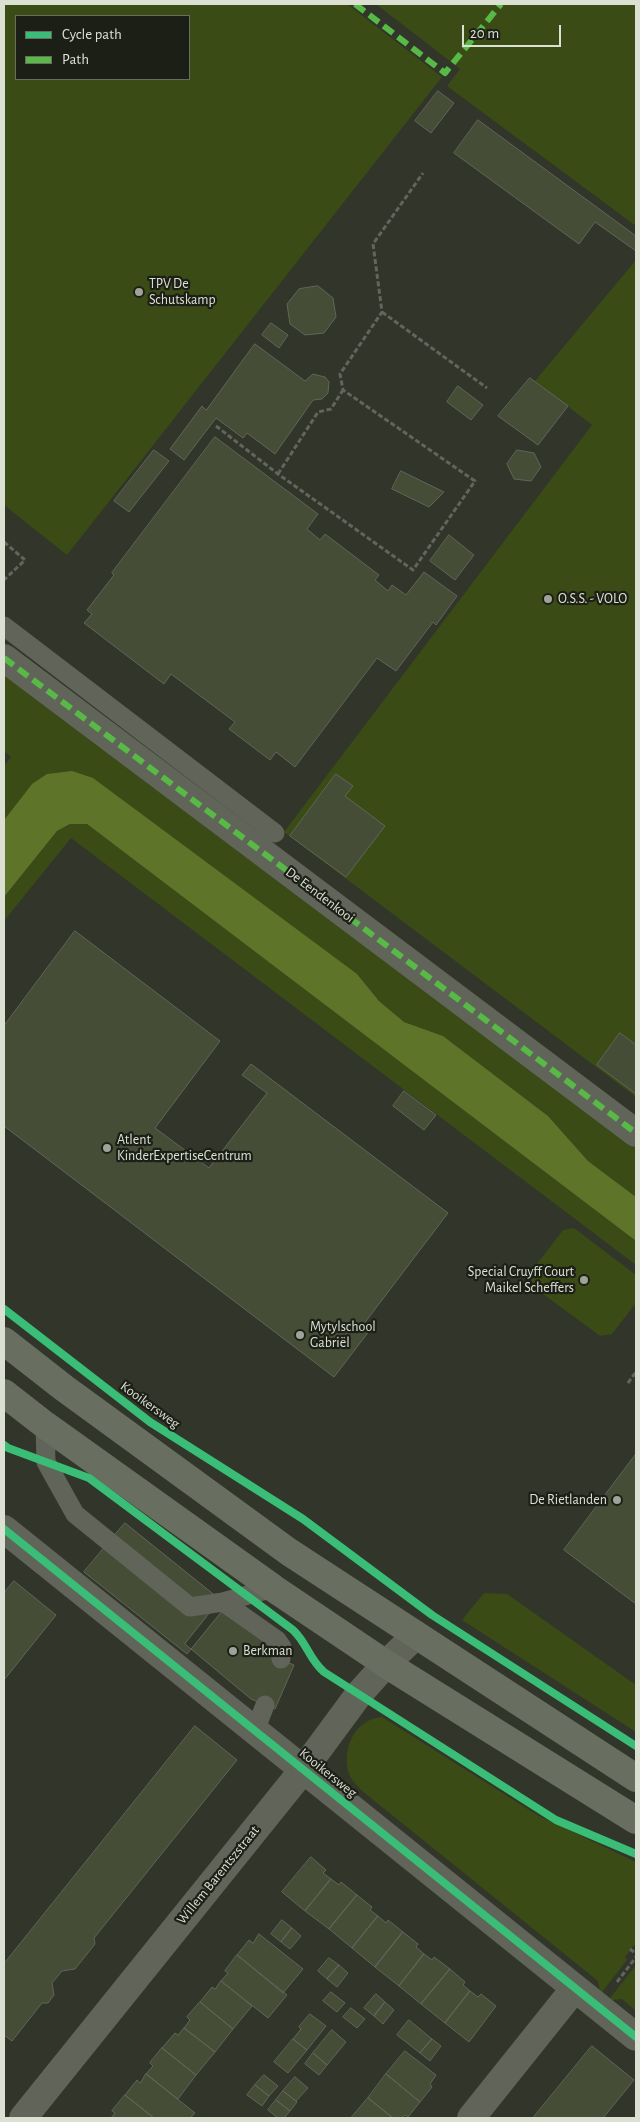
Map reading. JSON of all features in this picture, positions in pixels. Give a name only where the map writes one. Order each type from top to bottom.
[{"type":"street","name":"De Eendenkooi","points":[[4,658],[636,1133]]},
{"type":"street","points":[[4,1341],[64,1388],[289,1552],[636,1778]]},
{"type":"street","points":[[4,1393],[45,1425],[273,1588],[386,1664],[636,1820]]},
{"type":"street","name":"Kooikersweg","points":[[4,1529],[636,2037]]},
{"type":"street","name":"Willem Barentszstraat","points":[[23,2118],[303,1770],[359,1694],[416,1635]]},
{"type":"street","points":[[471,2118],[575,1988]]},
{"type":"lane","points":[[4,626],[274,833]]},
{"type":"lane","points":[[45,1425],[46,1462],[75,1514],[190,1606],[223,1602],[273,1588]]},
{"type":"lane","points":[[223,1602],[277,1640],[282,1647],[281,1659]]},
{"type":"lane","points":[[255,1731],[265,1705]]},
{"type":"path","points":[[278,474],[318,412],[331,408],[343,390],[340,374],[382,312],[373,244],[423,173]]},
{"type":"path","points":[[382,312],[486,388]]},
{"type":"path","points":[[216,426],[278,474],[412,570],[474,481],[343,390]]},
{"type":"path","points":[[4,542],[25,560],[4,580]]},
{"type":"path","points":[[628,1383],[636,1372]]},
{"type":"path","points":[[630,1949],[636,1954]]},
{"type":"shaded area","name":"TPV De Schutskamp","points":[[4,4],[347,4],[442,77],[67,555],[4,505]]},
{"type":"shaded area","points":[[376,4],[636,4],[636,226],[447,86],[460,69]]},
{"type":"shaded area","name":"O.S.S. - VOLO","points":[[636,260],[636,1097],[284,832],[592,425],[535,381]]},
{"type":"shaded area","points":[[4,667],[636,1143],[636,1197],[588,1161],[548,1116],[443,1036],[404,1022],[379,1001],[357,974],[32,784],[4,820],[4,766],[11,757],[4,751]]},
{"type":"shaded area","points":[[72,771],[93,778],[357,974],[379,1001],[404,1022],[443,1036],[548,1116],[588,1161],[636,1197],[636,1241],[87,824],[70,824],[57,831],[4,897],[4,820],[32,784],[47,774]]},
{"type":"shaded area","points":[[70,824],[87,824],[636,1241],[636,1265],[71,838],[4,921],[4,897],[57,831]]},
{"type":"shaded area","name":"Special Cruyff Court Maikel Scheffers","points":[[574,1228],[636,1275],[636,1303],[612,1334],[600,1336],[531,1285],[530,1273],[563,1230]]},
{"type":"shaded area","points":[[484,1593],[507,1594],[636,1685],[636,1732],[462,1620]]},
{"type":"shaded area","points":[[382,1717],[539,1816],[636,1862],[636,1946],[634,1945],[625,1957],[627,1960],[602,1992],[600,1991],[598,1981],[361,1790],[353,1780],[349,1774],[347,1764],[347,1755],[352,1737],[364,1723]]},
{"type":"shaded area","points":[[636,1965],[636,2011],[622,1999],[612,2000],[610,1998]]},
{"type":"building","points":[[438,91],[454,103],[431,133],[415,121]]},
{"type":"building","points":[[478,120],[636,236],[636,251],[595,222],[579,244],[454,153]]},
{"type":"building","points":[[318,286],[333,298],[336,317],[324,333],[305,335],[290,324],[287,304],[299,289]]},
{"type":"building","points":[[271,323],[288,335],[279,348],[262,335]]},
{"type":"building","points":[[255,344],[305,381],[313,374],[325,377],[329,382],[328,393],[322,399],[313,400],[275,454],[247,433],[243,438],[216,418],[184,460],[170,449],[202,406],[206,410]]},
{"type":"building","points":[[530,378],[568,406],[538,445],[498,416]]},
{"type":"building","points":[[458,386],[483,405],[471,420],[447,402]]},
{"type":"building","points":[[215,437],[318,514],[307,529],[320,540],[325,534],[379,575],[375,580],[388,591],[392,585],[406,595],[424,572],[457,596],[436,625],[433,622],[396,671],[377,658],[295,767],[276,752],[270,760],[229,729],[235,722],[171,674],[164,684],[84,623],[92,614],[87,610],[114,575],[112,573]]},
{"type":"building","points":[[154,450],[169,461],[129,512],[114,501]]},
{"type":"building","points":[[517,450],[534,453],[541,467],[531,481],[514,479],[507,464]]},
{"type":"building","points":[[401,471],[444,492],[429,507],[392,489]]},
{"type":"building","points":[[449,535],[474,555],[455,580],[430,561]]},
{"type":"building","points":[[336,774],[353,786],[345,796],[385,826],[346,877],[290,836]]},
{"type":"building","name":"Atlent KinderExpertiseCentrum","points":[[75,931],[220,1041],[155,1128],[209,1168],[267,1093],[242,1075],[251,1064],[448,1213],[363,1325],[370,1330],[334,1377],[4,1126],[4,1026]]},
{"type":"building","points":[[620,1033],[636,1045],[636,1094],[597,1065]]},
{"type":"building","points":[[404,1091],[436,1115],[424,1130],[393,1106]]},
{"type":"building","name":"De Rietlanden","points":[[636,1454],[636,1604],[564,1550]]},
{"type":"building","points":[[125,1523],[227,1605],[187,1654],[84,1572]]},
{"type":"building","points":[[14,1581],[56,1615],[4,1680],[4,1593]]},
{"type":"building","points":[[217,1604],[271,1647],[272,1656],[294,1665],[275,1709],[251,1699],[185,1644]]},
{"type":"building","points":[[195,1726],[237,1760],[94,1938],[95,1944],[75,1969],[62,1971],[52,1983],[54,1995],[48,2003],[42,2003],[12,2041],[4,2035],[4,1964]]},
{"type":"building","points":[[311,1857],[326,1870],[323,1873],[331,1879],[305,1911],[282,1892]]},
{"type":"building","points":[[331,1879],[339,1885],[341,1882],[357,1895],[329,1929],[305,1911]]},
{"type":"building","points":[[357,1895],[372,1907],[370,1910],[378,1916],[352,1948],[329,1929]]},
{"type":"building","points":[[378,1916],[386,1923],[388,1920],[403,1932],[375,1967],[352,1948]]},
{"type":"building","points":[[282,1920],[292,1928],[281,1942],[271,1934]]},
{"type":"building","points":[[292,1928],[301,1936],[290,1949],[281,1942]]},
{"type":"building","points":[[403,1932],[418,1944],[416,1947],[424,1954],[399,1986],[375,1967]]},
{"type":"building","points":[[259,1934],[303,1969],[283,1993],[237,1955],[249,1940],[253,1943]]},
{"type":"building","points":[[424,1954],[432,1960],[434,1957],[450,1969],[421,2004],[399,1986]]},
{"type":"building","points":[[237,1955],[287,1995],[268,2018],[221,1981],[228,1973],[225,1971]]},
{"type":"building","points":[[329,1958],[339,1965],[327,1979],[318,1971]]},
{"type":"building","points":[[339,1965],[348,1973],[337,1987],[327,1979]]},
{"type":"building","points":[[450,1969],[465,1982],[463,1985],[470,1991],[445,2023],[421,2004]]},
{"type":"building","points":[[221,1981],[252,2006],[233,2029],[200,2002],[212,1987],[215,1989]]},
{"type":"building","points":[[470,1991],[478,1997],[481,1994],[496,2006],[469,2042],[445,2023]]},
{"type":"building","points":[[331,1992],[345,2003],[337,2012],[323,2001]]},
{"type":"building","points":[[376,1994],[385,2002],[374,2016],[364,2008]]},
{"type":"building","points":[[200,2002],[233,2029],[215,2052],[184,2028],[190,2020],[187,2017]]},
{"type":"building","points":[[385,2002],[394,2010],[383,2024],[374,2016]]},
{"type":"building","points":[[351,2008],[365,2019],[357,2028],[343,2017]]},
{"type":"building","points":[[310,2014],[326,2026],[307,2050],[293,2039],[301,2029],[299,2027]]},
{"type":"building","points":[[409,2020],[432,2039],[420,2053],[397,2035]]},
{"type":"building","points":[[184,2028],[215,2052],[196,2075],[162,2048],[175,2033],[178,2035]]},
{"type":"building","points":[[332,2030],[346,2042],[327,2065],[313,2053]]},
{"type":"building","points":[[293,2039],[307,2050],[288,2073],[274,2062]]},
{"type":"building","points":[[432,2039],[441,2046],[430,2061],[420,2053]]},
{"type":"building","points":[[592,2046],[634,2080],[603,2118],[533,2118]]},
{"type":"building","points":[[162,2048],[196,2075],[178,2099],[146,2074],[153,2066],[150,2063]]},
{"type":"building","points":[[405,2051],[436,2075],[430,2084],[432,2087],[420,2102],[386,2074]]},
{"type":"building","points":[[313,2053],[327,2065],[319,2075],[305,2064]]},
{"type":"building","points":[[146,2074],[195,2113],[190,2118],[154,2118],[125,2095],[137,2080],[140,2083]]},
{"type":"building","points":[[386,2074],[420,2102],[408,2117],[405,2115],[402,2118],[393,2118],[368,2098]]},
{"type":"building","points":[[264,2075],[278,2086],[269,2096],[255,2085]]},
{"type":"building","points":[[295,2077],[308,2088],[296,2101],[283,2091]]},
{"type":"building","points":[[255,2085],[269,2096],[262,2106],[247,2095]]},
{"type":"building","points":[[283,2091],[297,2102],[290,2111],[276,2100]]},
{"type":"building","points":[[125,2095],[154,2118],[111,2118],[115,2113],[112,2111]]},
{"type":"building","points":[[368,2098],[393,2118],[351,2118]]},
{"type":"building","points":[[276,2100],[290,2111],[284,2118],[278,2118],[268,2110]]},
{"type":"marked path","points":[[355,4],[445,73],[501,4]]},
{"type":"marked path","points":[[4,658],[636,1133]]},
{"type":"cycle path","points":[[4,1309],[150,1422],[303,1519],[432,1615],[636,1746]]},
{"type":"cycle path","points":[[4,1445],[89,1478],[293,1630],[324,1672],[556,1820],[636,1854]]},
{"type":"cycle path","points":[[4,1529],[636,2037]]},
{"type":"place","name":"TPV De Schutskamp","points":[[139,292]]},
{"type":"place","name":"O.S.S. - VOLO","points":[[548,599]]},
{"type":"place","name":"Atlent KinderExpertiseCentrum","points":[[107,1148]]},
{"type":"place","name":"Special Cruyff Court Maikel Scheffers","points":[[584,1280]]},
{"type":"place","name":"Mytylschool Gabriël","points":[[300,1335]]},
{"type":"place","name":"De Rietlanden","points":[[617,1500]]},
{"type":"place","name":"Berkman","points":[[233,1651]]}]
